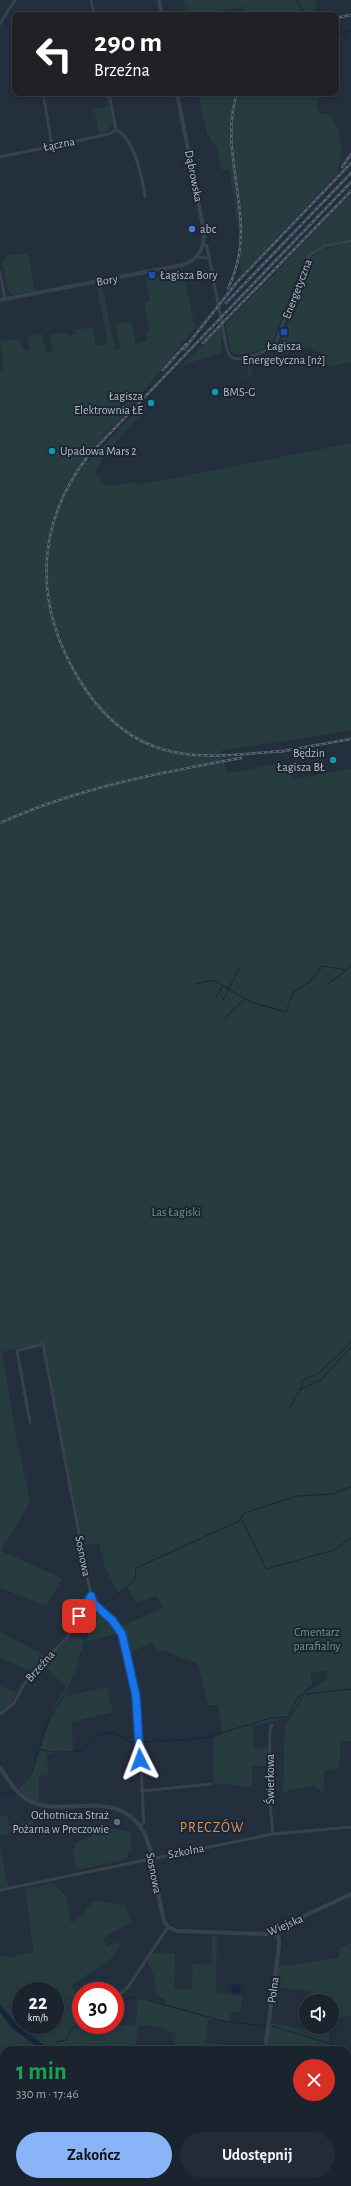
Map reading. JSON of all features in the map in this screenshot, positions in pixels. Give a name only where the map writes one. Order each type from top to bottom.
[{"type":"street","points":[[0,24],[15,0]]},
{"type":"street","points":[[91,0],[93,12]]},
{"type":"street","points":[[159,0],[161,12]]},
{"type":"street","points":[[44,96],[52,145]]},
{"type":"street","points":[[110,96],[116,130],[124,136],[139,163],[145,196]]},
{"type":"street","name":"Dąbrowska","points":[[179,96],[204,232],[204,244],[207,246],[227,350],[229,355],[237,358],[264,353],[271,350],[276,342]]},
{"type":"street","name":"Łączna","points":[[0,156],[109,134],[116,130]]},
{"type":"street","name":"Energetyczna","points":[[276,342],[310,255],[325,246],[351,241]]},
{"type":"street","name":"Bory","points":[[2,300],[182,266],[196,257],[204,244]]},
{"type":"street","points":[[196,257],[209,258]]},
{"type":"street","points":[[0,272],[2,300]]},
{"type":"street","name":"Sosnowa","points":[[30,1422],[16,1351],[43,1344],[91,1596],[94,1604],[117,1626],[125,1646],[136,1696],[144,1822],[140,1827],[146,1837],[162,1915],[168,1927]]},
{"type":"street","name":"Brzeźna","points":[[0,1714],[14,1704],[24,1684],[45,1658],[67,1638],[91,1596]]},
{"type":"street","name":"Świerkowa","points":[[272,1725],[270,1730],[269,1794],[273,1834]]},
{"type":"street","points":[[0,1768],[20,1794],[30,1802],[43,1806],[106,1807],[125,1814],[140,1827]]},
{"type":"street","points":[[141,1792],[211,1784]]},
{"type":"street","name":"Szkolna","points":[[0,1890],[273,1834],[351,1827]]},
{"type":"street","name":"Wiejska","points":[[168,1927],[183,1932],[262,1935],[275,1931],[351,1894]]},
{"type":"street","points":[[124,1990],[168,1927]]},
{"type":"street","name":"Polna","points":[[266,2046],[279,1946],[279,1939],[275,1931]]},
{"type":"green space","points":[[184,0],[316,1],[314,12],[243,12],[242,7],[216,12],[186,12]]},
{"type":"green space","points":[[106,96],[108,96],[113,123],[108,131],[99,133],[94,109],[108,106]]},
{"type":"green space","points":[[199,96],[319,96],[317,108],[321,114],[329,114],[338,129],[342,150],[337,174],[241,275],[239,234],[229,169],[222,170],[216,145],[213,145],[209,135],[207,135]]},
{"type":"green space","points":[[351,194],[351,239],[319,247],[304,260],[272,343],[269,346],[246,354],[235,354],[231,352],[225,325]]},
{"type":"green space","points":[[351,243],[351,362],[328,367],[324,354],[311,350],[311,347],[277,354],[310,259],[322,249]]},
{"type":"green space","points":[[28,253],[35,291],[12,294],[7,288],[2,262],[5,260],[5,256]]},
{"type":"green space","points":[[182,269],[195,327],[134,404],[85,456],[89,461],[138,410],[144,405],[147,407],[103,457],[95,472],[106,486],[137,482],[139,485],[351,443],[351,730],[221,751],[227,773],[278,764],[288,765],[293,779],[351,769],[351,1741],[341,1741],[339,1769],[325,1770],[323,1793],[314,1785],[283,1792],[285,1723],[288,1723],[306,1692],[328,1679],[326,1670],[310,1673],[312,1685],[305,1690],[289,1718],[252,1726],[255,1749],[268,1748],[268,1766],[252,1766],[252,1787],[213,1783],[214,1738],[222,1734],[218,1705],[208,1705],[198,1664],[165,1651],[157,1651],[152,1642],[130,1653],[122,1626],[163,1608],[157,1596],[137,1603],[128,1588],[118,1593],[105,1568],[99,1543],[83,1545],[44,1343],[2,1352],[14,1426],[30,1502],[1,1551],[62,1578],[46,1606],[0,1588],[0,371],[4,370],[0,341],[20,339],[23,351],[30,349],[27,337],[42,334],[46,353],[53,351],[50,335],[66,333],[67,336],[76,334],[75,330],[92,327],[96,346],[108,344],[96,285],[102,284],[115,350],[120,349],[116,323],[132,321],[136,344],[147,341],[146,332],[150,331],[144,303],[150,301],[146,277]]},
{"type":"green space","points":[[221,327],[222,353],[185,364],[163,383]]},
{"type":"green space","points":[[265,358],[265,361],[250,366],[252,376],[232,380],[249,375],[247,364]]},
{"type":"green space","points":[[96,1611],[104,1616],[119,1633],[86,1642],[75,1679],[67,1696],[107,1687],[113,1712],[72,1722],[73,1752],[47,1754],[48,1775],[39,1776],[39,1803],[23,1795],[17,1788],[30,1774],[55,1706],[66,1687],[43,1665],[71,1636],[84,1640]]},
{"type":"green space","points":[[0,1632],[46,1656],[31,1671],[0,1658]]},
{"type":"green space","points":[[0,1686],[16,1693],[10,1704],[0,1712]]},
{"type":"green space","points":[[7,1815],[9,1826],[33,1821],[34,1828],[0,1836],[0,1816]]},
{"type":"green space","points":[[111,1828],[130,1832],[131,1848],[128,1851],[128,1858],[122,1857],[120,1861],[77,1870],[73,1855],[75,1843],[92,1836],[92,1832]]},
{"type":"green space","points":[[0,1848],[8,1886],[0,1887]]},
{"type":"green space","points":[[54,1883],[67,1897],[71,1923],[84,1914],[93,1901],[125,1905],[131,1922],[103,1938],[108,1947],[115,1942],[120,1946],[112,1958],[76,1982],[72,1982],[70,1986],[72,1988],[72,2034],[124,2034],[124,2025],[136,2025],[138,1996],[165,2004],[166,2000],[157,1994],[154,1976],[147,1961],[152,1953],[175,1953],[174,1990],[192,1989],[193,1964],[211,1965],[212,1936],[217,1935],[216,1992],[242,1996],[240,2012],[231,2012],[230,2021],[208,2019],[206,2042],[235,2046],[174,2046],[176,2034],[160,2027],[139,2025],[135,2046],[45,2046],[29,2034],[64,2034],[64,1982],[12,1982],[12,2019],[0,2004],[0,1956],[6,1956],[7,1958],[34,1952],[25,1889]]},
{"type":"green space","points":[[351,1943],[351,2015],[339,2018],[339,1994],[310,1994],[310,1991],[274,1987],[277,1967],[339,1958],[339,1948]]},
{"type":"green space","points":[[0,2013],[12,2028],[12,2034],[20,2034],[36,2046],[0,2046]]},
{"type":"green space","points":[[270,2023],[299,2028],[299,2034],[330,2034],[329,2046],[266,2046]]},
{"type":"water","points":[[234,1984],[238,1984],[241,1989],[238,1994],[234,1994],[231,1991],[231,1987]]},
{"type":"water","points":[[0,2004],[12,2019],[12,2028],[0,2012]]},
{"type":"water","points":[[20,2034],[29,2034],[45,2046],[36,2046]]},
{"type":"waterway","points":[[297,0],[303,12]]},
{"type":"waterway","points":[[339,33],[351,31]]},
{"type":"waterway","points":[[196,984],[213,980],[251,1002],[286,1012],[293,992],[309,982],[323,966],[346,970]]},
{"type":"waterway","points":[[329,983],[351,966]]},
{"type":"waterway","points":[[223,1000],[239,968]]},
{"type":"waterway","points":[[216,997],[223,986]]},
{"type":"waterway","points":[[224,1019],[245,999]]},
{"type":"waterway","points":[[290,1407],[302,1386],[302,1380],[318,1374],[351,1342]]},
{"type":"waterway","points":[[300,1390],[322,1379],[351,1347]]},
{"type":"waterway","points":[[101,1607],[135,1580],[136,1568],[239,1521],[244,1513],[297,1496],[332,1494],[351,1487]]},
{"type":"waterway","points":[[241,1519],[266,1569],[334,1550],[351,1538]]},
{"type":"waterway","points":[[18,1789],[31,1775],[47,1724],[73,1680],[91,1622],[97,1612]]},
{"type":"waterway","points":[[306,1694],[351,1689]]},
{"type":"waterway","points":[[142,1742],[205,1738],[271,1718],[288,1717],[298,1697],[301,1695]]},
{"type":"waterway","points":[[40,1749],[54,1752],[76,1751],[88,1746],[100,1735],[108,1733],[116,1734],[130,1742],[137,1743]]},
{"type":"waterway","points":[[0,1791],[7,1796],[15,1792]]},
{"type":"waterway","points":[[124,2001],[136,1997],[223,2021],[266,2026]]},
{"type":"waterway","points":[[272,2026],[338,2046]]},
{"type":"waterway","points":[[56,2042],[66,2040],[72,2028]]},
{"type":"railway","points":[[339,17],[351,15]]},
{"type":"railway","points":[[228,288],[237,263],[241,239],[240,214],[232,142],[232,118],[236,96]]},
{"type":"railway","points":[[342,167],[351,154]]},
{"type":"railway","points":[[184,349],[238,281],[351,163]]},
{"type":"railway","points":[[226,303],[351,173]]},
{"type":"railway","points":[[282,751],[217,756],[185,754],[153,746],[141,741],[121,728],[94,702],[80,681],[65,653],[54,624],[48,596],[46,567],[50,538],[58,510],[70,483],[88,456],[351,182]]},
{"type":"railway","points":[[203,343],[351,191]]},
{"type":"railway","points":[[163,370],[186,344]]},
{"type":"railway","points":[[278,752],[351,739]]},
{"type":"railway","points":[[0,823],[58,800],[88,791],[149,776],[241,758]]},
{"type":"place","name":"abc","points":[[192,229]]},
{"type":"place","name":"Łagisza Bory","points":[[152,275]]},
{"type":"place","name":"Łagisza Energetyczna [nż]","points":[[284,332]]},
{"type":"place","name":"BMS-G","points":[[215,392]]},
{"type":"place","name":"Łagisza Elektrownia ŁE","points":[[151,403]]},
{"type":"place","name":"Upadowa Mars 2","points":[[52,451]]},
{"type":"place","name":"Będzin Łagisza BŁ","points":[[333,760]]},
{"type":"place","name":"Ochotnicza Straż Pożarna w Preczowie","points":[[117,1822]]},
{"type":"district","name":"PRECZÓW","points":[[212,1828]]},
{"type":"route","points":[[79,1616],[91,1596],[94,1604],[112,1620],[122,1634],[136,1696],[140,1760]]},
{"type":"park label","name":"Las Łagiski","points":[[176,1212]]},
{"type":"park label","name":"Cmentarz parafialny","points":[[317,1639]]}]
